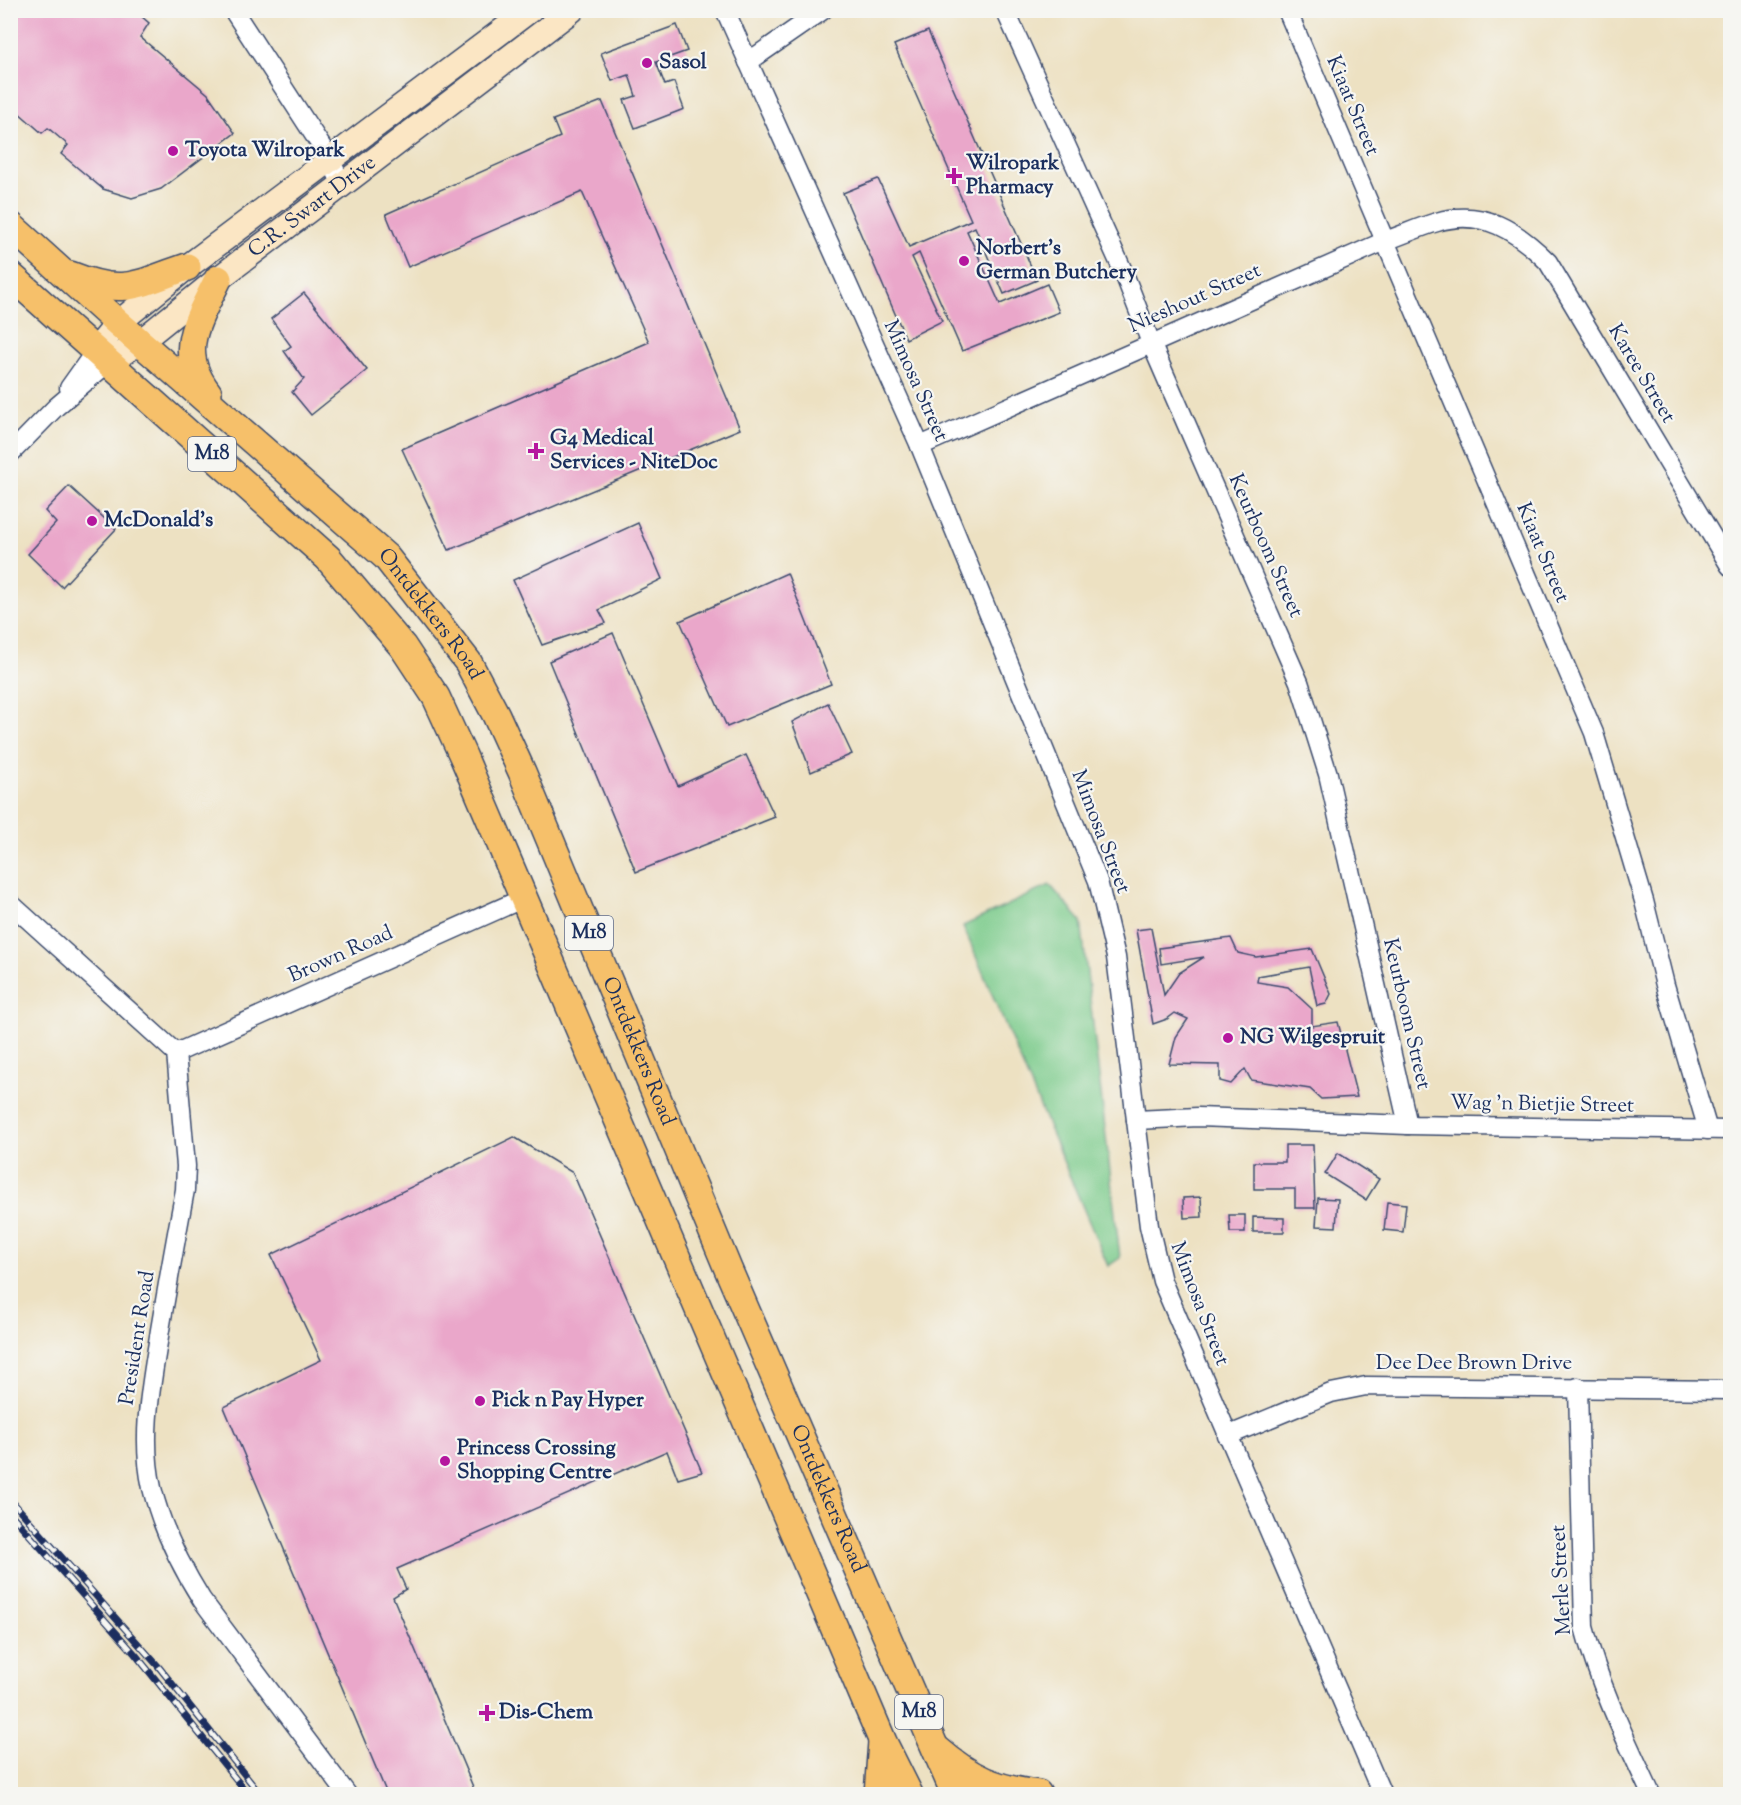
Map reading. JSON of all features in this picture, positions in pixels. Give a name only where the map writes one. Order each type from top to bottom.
[{"type":"main road","name":"C.R. Swart Drive","points":[[103,356],[118,323],[187,267],[331,162],[530,10]]},
{"type":"main road","name":"C.R. Swart Drive","points":[[103,356],[140,342],[218,279],[572,10]]},
{"type":"main road","name":"Ontdekkers Road","points":[[10,225],[118,323],[386,557],[468,662],[496,715],[728,1269],[955,1794]]},
{"type":"main road","points":[[61,271],[89,282],[123,288],[136,286],[187,267]]},
{"type":"main road","name":"Ontdekkers Road","points":[[10,275],[328,558],[403,646],[436,697],[524,898],[882,1742],[909,1794]]},
{"type":"main road","points":[[218,279],[199,320],[190,351],[192,366],[199,382],[229,420]]},
{"type":"main road","points":[[878,1794],[882,1742]]},
{"type":"main road","points":[[935,1747],[956,1766],[985,1782],[1000,1788],[1038,1794]]},
{"type":"street","points":[[233,10],[331,162],[342,185]]},
{"type":"street","name":"Mimosa Street","points":[[725,10],[920,446],[1098,881],[1116,957],[1154,1255],[1162,1281],[1382,1794]]},
{"type":"street","points":[[748,62],[823,10]]},
{"type":"street","name":"Keurboom Street","points":[[1005,10],[1123,271],[1151,343],[1299,682],[1328,774],[1408,1125]]},
{"type":"street","name":"Kiaat Street","points":[[1287,10],[1594,733],[1708,1130]]},
{"type":"street","name":"Nieshout Street","points":[[920,446],[1385,241],[1439,221],[1459,219],[1494,222]]},
{"type":"street","name":"Karee Street","points":[[1494,222],[1527,241],[1548,262],[1731,566]]},
{"type":"street","name":"C.R. Swart Drive","points":[[10,453],[103,356]]},
{"type":"street","name":"Brown Road","points":[[176,1053],[524,898]]},
{"type":"street","points":[[10,903],[176,1053]]},
{"type":"street","name":"President Road","points":[[176,1053],[186,1166],[185,1190],[150,1389],[146,1441],[152,1486],[164,1529],[181,1566],[197,1592],[347,1794]]},
{"type":"street","name":"Wag 'n Bietjie Street","points":[[1136,1120],[1198,1117],[1408,1125],[1731,1130]]},
{"type":"street","name":"Dee Dee Brown Drive","points":[[1227,1436],[1331,1394],[1366,1386],[1731,1390]]},
{"type":"street","name":"Merle Street","points":[[1578,1387],[1584,1627],[1590,1652],[1604,1689],[1651,1794]]},
{"type":"green space","points":[[1050,885],[1081,921],[1120,1258],[1108,1266],[963,926]]},
{"type":"building","points":[[10,10],[134,10],[149,23],[140,37],[208,94],[235,133],[161,189],[132,198],[103,189],[61,154],[68,145],[48,128],[42,133],[10,105]]},
{"type":"building","points":[[677,25],[687,51],[656,62],[665,85],[674,82],[684,109],[635,128],[624,100],[636,96],[629,75],[612,81],[601,53]]},
{"type":"building","points":[[928,31],[1037,280],[1004,294],[975,227],[967,231],[1000,304],[1047,284],[1059,312],[962,351],[919,253],[912,257],[942,321],[906,339],[843,193],[878,179],[909,247],[971,220],[894,45]]},
{"type":"building","points":[[602,101],[740,429],[449,550],[402,449],[649,342],[582,192],[408,267],[386,214],[560,137],[553,120]]},
{"type":"building","points":[[304,293],[367,370],[311,415],[292,392],[304,379],[284,351],[291,346],[271,319]]},
{"type":"building","points":[[69,486],[116,529],[62,587],[28,554],[56,523],[45,511]]},
{"type":"building","points":[[638,523],[662,579],[599,610],[606,623],[542,645],[513,580]]},
{"type":"building","points":[[787,573],[831,684],[727,727],[680,621]]},
{"type":"building","points":[[613,633],[678,786],[746,755],[775,817],[636,872],[549,661]]},
{"type":"building","points":[[828,703],[852,754],[811,772],[792,722]]},
{"type":"building","points":[[1151,928],[1164,995],[1179,973],[1204,957],[1161,964],[1159,948],[1231,938],[1238,953],[1256,957],[1312,949],[1331,994],[1326,1004],[1317,1006],[1309,967],[1258,976],[1257,982],[1288,987],[1312,1009],[1312,1026],[1338,1022],[1357,1097],[1321,1099],[1310,1089],[1251,1080],[1245,1069],[1231,1084],[1220,1081],[1220,1065],[1169,1064],[1176,1037],[1188,1019],[1175,1013],[1153,1024],[1136,930]]},
{"type":"building","name":"Princess Crossing Shopping Centre","points":[[514,1137],[573,1173],[702,1472],[678,1479],[667,1451],[397,1569],[406,1589],[393,1597],[476,1794],[387,1794],[224,1407],[321,1360],[271,1255]]},
{"type":"building","points":[[1285,1145],[1313,1145],[1315,1208],[1295,1208],[1295,1189],[1254,1189],[1254,1162],[1285,1162]]},
{"type":"building","points":[[1338,1153],[1379,1179],[1366,1200],[1325,1174]]},
{"type":"building","points":[[1201,1197],[1202,1217],[1184,1218],[1183,1198]]},
{"type":"building","points":[[1318,1198],[1338,1199],[1336,1227],[1316,1226]]},
{"type":"building","points":[[1387,1202],[1406,1204],[1403,1232],[1384,1230]]},
{"type":"building","points":[[1229,1215],[1245,1215],[1245,1232],[1230,1232]]},
{"type":"building","points":[[1253,1217],[1284,1218],[1284,1232],[1253,1232]]},
{"type":"railway","points":[[10,1499],[158,1666],[260,1794]]},
{"type":"railway","points":[[10,1513],[135,1654],[248,1794]]},
{"type":"place","name":"Sasol","points":[[647,63]]},
{"type":"place","name":"Toyota Wilropark","points":[[173,151]]},
{"type":"place","name":"Wilropark Pharmacy","points":[[954,176]]},
{"type":"place","name":"Norbert's German Butchery","points":[[964,261]]},
{"type":"place","name":"G4 Medical Services - NiteDoc","points":[[536,451]]},
{"type":"place","name":"McDonald's","points":[[92,521]]},
{"type":"place","name":"NG Wilgespruit","points":[[1228,1038]]},
{"type":"place","name":"Pick n Pay Hyper","points":[[480,1401]]},
{"type":"place","name":"Princess Crossing Shopping Centre","points":[[445,1461]]},
{"type":"place","name":"Dis-Chem","points":[[487,1713]]}]
